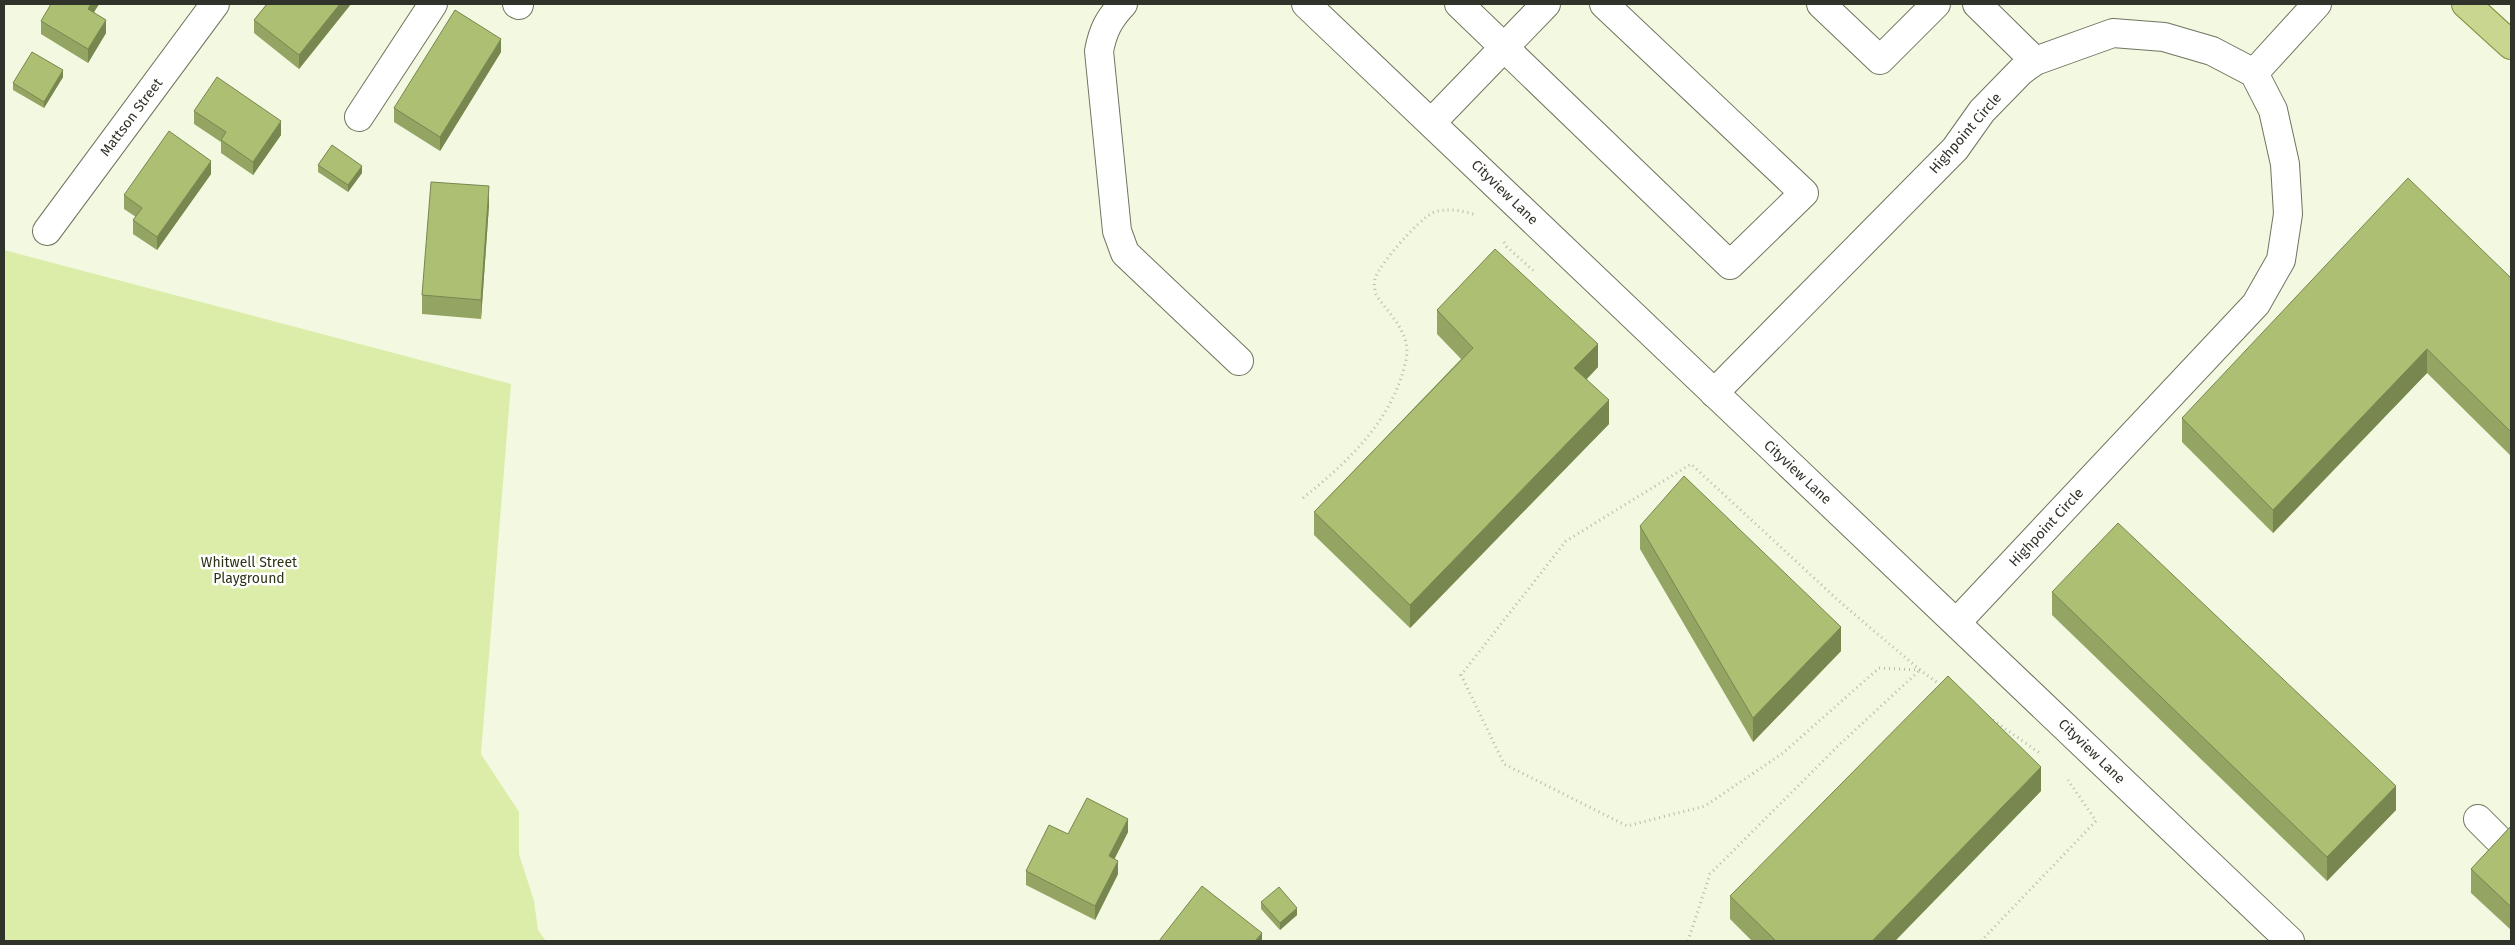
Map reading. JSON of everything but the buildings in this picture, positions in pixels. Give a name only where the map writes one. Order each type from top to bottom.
[{"type":"main road","points":[[2466,4],[2511,45]]},
{"type":"street","name":"Mattson Street","points":[[47,231],[215,4]]},
{"type":"street","points":[[359,117],[433,4]]},
{"type":"street","points":[[1123,4],[1112,16],[1103,31],[1100,51],[1117,231],[1125,253],[1239,361]]},
{"type":"street","name":"Cityview Lane","points":[[1306,4],[2290,941]]},
{"type":"street","points":[[1459,4],[1730,265],[1804,193],[1604,4]]},
{"type":"street","points":[[1432,122],[1546,4]]},
{"type":"street","points":[[1821,4],[1880,60],[1936,4]]},
{"type":"street","points":[[1977,4],[2035,61]]},
{"type":"street","points":[[2254,73],[2317,4]]},
{"type":"street","name":"Highpoint Circle","points":[[1714,394],[1955,149],[1982,111],[2021,71],[2035,61],[2113,33],[2164,37],[2212,51],[2254,73],[2273,110],[2285,164],[2288,214],[2281,260],[2256,304],[1957,622]]},
{"type":"street","points":[[2478,819],[2504,846]]},
{"type":"path","points":[[1303,498],[1351,455],[1374,429],[1396,394],[1406,358],[1406,339],[1375,293],[1374,280],[1380,268],[1402,240],[1432,213],[1458,209],[1483,217]]},
{"type":"path","points":[[1503,240],[1507,247],[1535,273]]},
{"type":"path","points":[[1920,670],[1879,668],[1783,753],[1705,806],[1627,826],[1504,764],[1461,675],[1566,542],[1691,464],[1840,602],[1920,670],[1943,686]]},
{"type":"path","points":[[1688,941],[1710,874],[1839,745],[1920,670]]},
{"type":"path","points":[[1990,718],[2044,756]]},
{"type":"path","points":[[1981,941],[2096,821],[2065,774]]},
{"type":"green space","name":"Whitwell Street Playground","points":[[4,250],[511,384],[481,754],[519,812],[519,854],[534,901],[538,930],[546,941],[4,941]]}]
